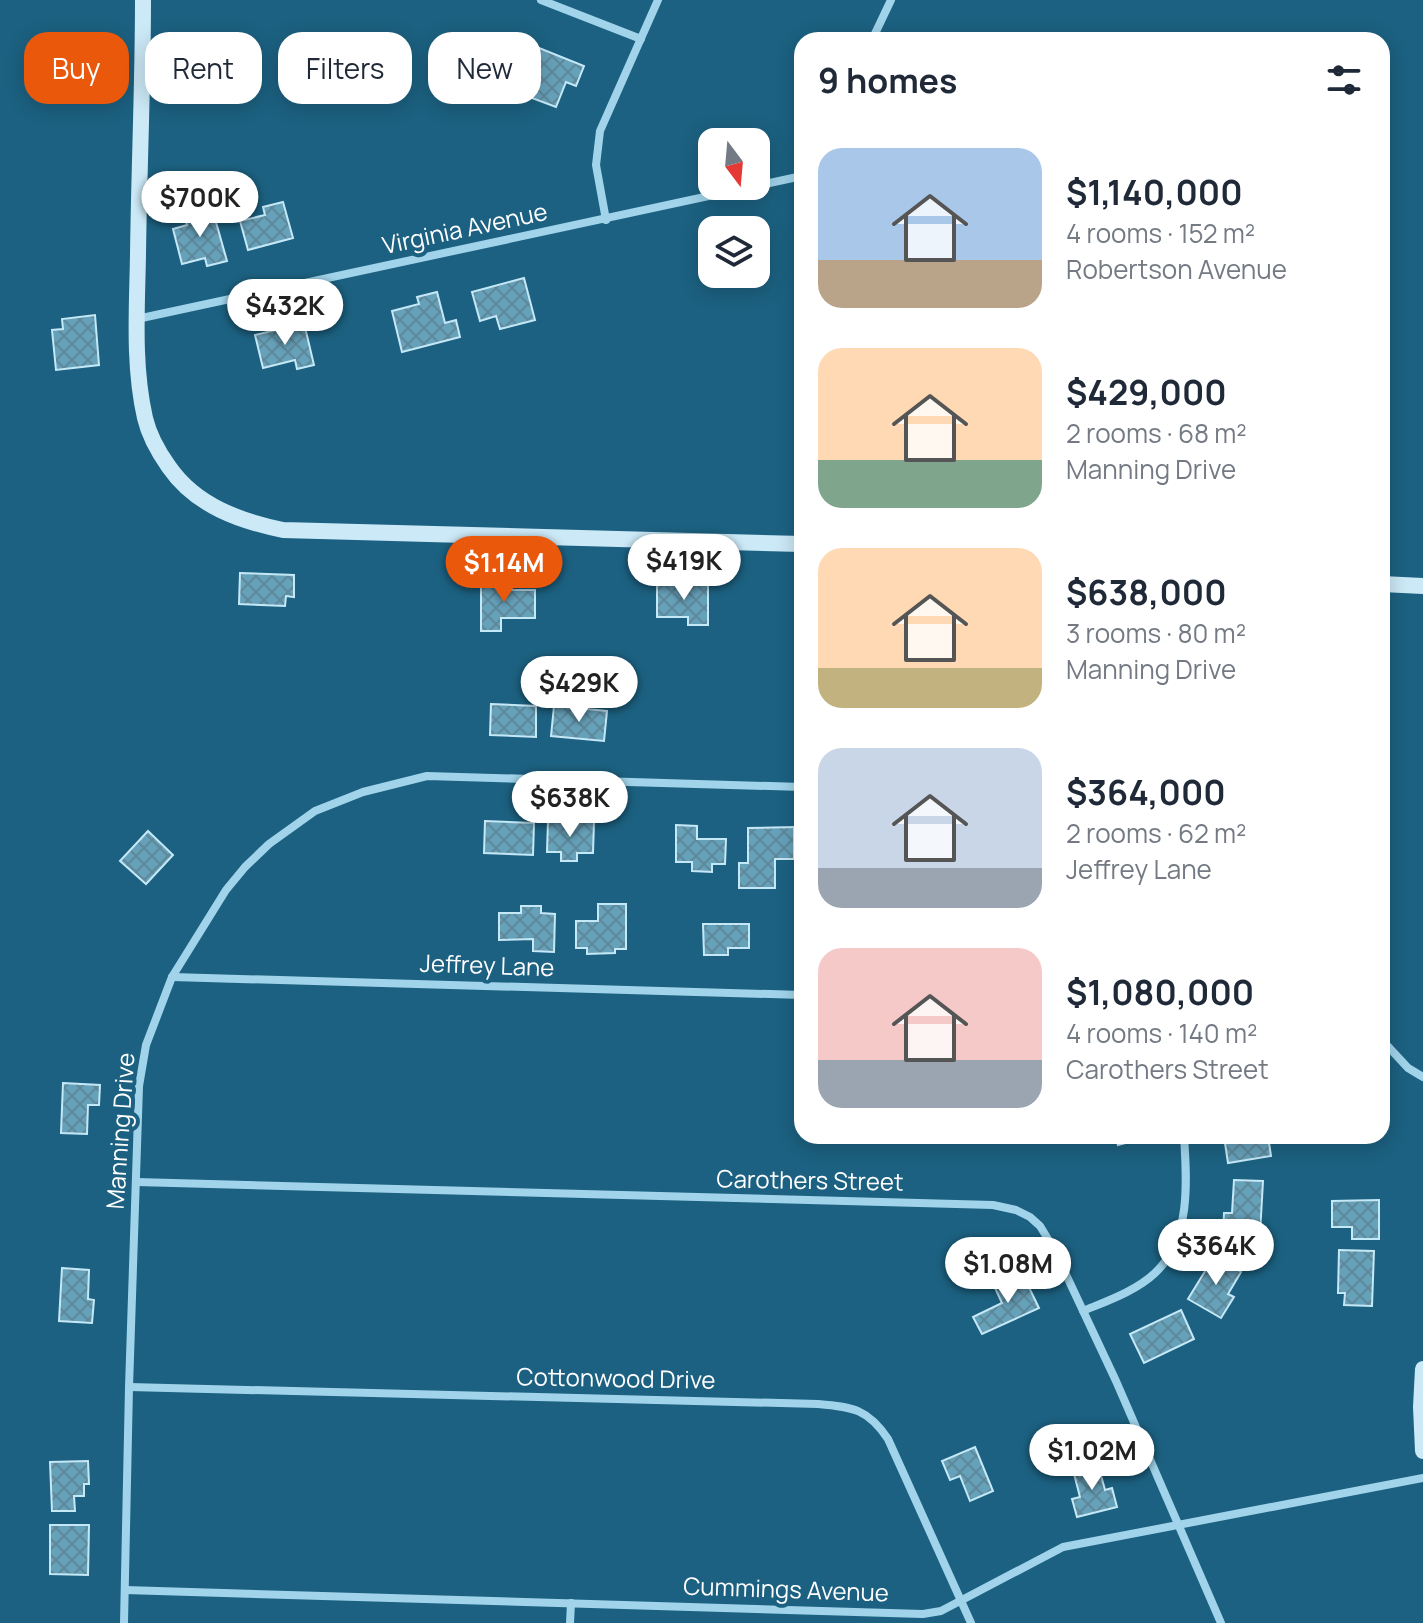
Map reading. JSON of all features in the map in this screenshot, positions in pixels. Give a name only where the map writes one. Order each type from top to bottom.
[{"type":"street","points":[[143,0],[137,319],[139,389],[146,422],[169,468],[201,499],[228,515],[283,530],[794,544]]},
{"type":"street","points":[[541,0],[641,39]]},
{"type":"street","points":[[606,220],[596,165],[596,145],[606,115],[658,0]]},
{"type":"street","points":[[876,32],[891,0]]},
{"type":"street","name":"Virginia Avenue","points":[[137,319],[794,178]]},
{"type":"street","points":[[1390,584],[1423,586]]},
{"type":"street","name":"Manning Drive","points":[[124,1623],[139,1086],[146,1045],[172,977],[226,890],[269,844],[315,811],[373,789],[427,776],[794,787]]},
{"type":"street","name":"Jeffrey Lane","points":[[172,977],[794,995]]},
{"type":"street","points":[[1390,1049],[1408,1068],[1423,1077]]},
{"type":"street","points":[[1083,1311],[1133,1289],[1154,1275],[1168,1259],[1179,1237],[1183,1215],[1184,1144]]},
{"type":"street","name":"Carothers Street","points":[[136,1182],[993,1205],[1016,1210],[1040,1226],[1083,1311],[1221,1623]]},
{"type":"street","points":[[1423,1369],[1423,1451]]},
{"type":"street","name":"Cottonwood Drive","points":[[129,1387],[818,1404],[856,1409],[867,1415],[888,1439],[971,1623]]},
{"type":"street","name":"Cummings Avenue","points":[[125,1590],[923,1614],[941,1611],[961,1602],[1063,1547],[1423,1478]]},
{"type":"street","points":[[570,1623],[571,1603]]},
{"type":"building","points":[[541,49],[584,66],[576,86],[566,82],[556,107],[541,101]]},
{"type":"building","points":[[283,202],[293,238],[248,250],[240,221],[265,215],[263,207]]},
{"type":"building","points":[[212,208],[227,261],[207,266],[205,258],[182,264],[173,229],[187,225],[184,216]]},
{"type":"building","points":[[524,278],[535,320],[500,329],[496,316],[480,321],[472,292]]},
{"type":"building","points":[[437,292],[445,323],[456,320],[460,337],[402,352],[392,311],[419,304],[417,297]]},
{"type":"building","points":[[95,315],[99,365],[56,370],[52,330],[63,329],[62,319]]},
{"type":"building","points":[[304,323],[314,365],[297,369],[295,360],[263,368],[255,335]]},
{"type":"building","points":[[240,573],[294,575],[294,597],[286,596],[285,606],[239,604]]},
{"type":"building","points":[[481,578],[506,578],[505,590],[535,590],[535,618],[501,618],[501,631],[481,631]]},
{"type":"building","points":[[657,584],[708,584],[708,625],[688,625],[688,617],[657,617]]},
{"type":"building","points":[[491,704],[536,706],[536,737],[490,735]]},
{"type":"building","points":[[554,706],[607,711],[604,741],[551,736]]},
{"type":"building","points":[[485,821],[534,823],[533,855],[484,853]]},
{"type":"building","points":[[548,821],[594,822],[593,853],[577,853],[577,861],[561,861],[561,852],[547,852]]},
{"type":"building","points":[[676,825],[697,826],[697,839],[726,839],[725,864],[712,864],[712,872],[692,871],[692,862],[676,862]]},
{"type":"building","points":[[794,827],[794,859],[775,859],[775,888],[739,888],[739,863],[748,863],[748,828]]},
{"type":"building","points":[[148,831],[173,855],[146,884],[120,861]]},
{"type":"building","points":[[598,904],[626,904],[626,949],[615,949],[615,953],[587,954],[587,948],[576,948],[576,921],[598,921]]},
{"type":"building","points":[[521,906],[541,906],[541,913],[555,914],[554,952],[533,951],[533,939],[499,940],[499,913],[521,913]]},
{"type":"building","points":[[703,924],[749,924],[749,948],[728,948],[728,955],[704,955]]},
{"type":"building","points":[[63,1083],[100,1085],[99,1105],[88,1105],[87,1134],[61,1133]]},
{"type":"building","points":[[1225,1144],[1269,1144],[1271,1156],[1228,1163]]},
{"type":"building","points":[[1234,1180],[1263,1181],[1260,1234],[1223,1233],[1224,1213],[1232,1213]]},
{"type":"building","points":[[1379,1200],[1379,1239],[1352,1239],[1352,1227],[1332,1227],[1332,1201]]},
{"type":"building","points":[[1339,1250],[1374,1251],[1372,1306],[1344,1305],[1345,1293],[1338,1293]]},
{"type":"building","points":[[1215,1255],[1241,1272],[1228,1294],[1234,1297],[1221,1318],[1188,1299]]},
{"type":"building","points":[[62,1268],[89,1270],[88,1299],[94,1300],[92,1323],[59,1321]]},
{"type":"building","points":[[1023,1275],[1039,1308],[982,1334],[973,1317],[1002,1303],[995,1288]]},
{"type":"building","points":[[1181,1310],[1194,1339],[1144,1363],[1130,1334]]},
{"type":"building","points":[[975,1447],[993,1491],[970,1501],[960,1476],[950,1480],[942,1461]]},
{"type":"building","points":[[88,1461],[89,1484],[84,1484],[84,1496],[74,1496],[75,1511],[52,1511],[50,1462]]},
{"type":"building","points":[[1098,1464],[1105,1490],[1112,1488],[1117,1507],[1077,1517],[1072,1499],[1080,1497],[1073,1470]]},
{"type":"building","points":[[50,1525],[89,1525],[88,1575],[50,1574]]}]
